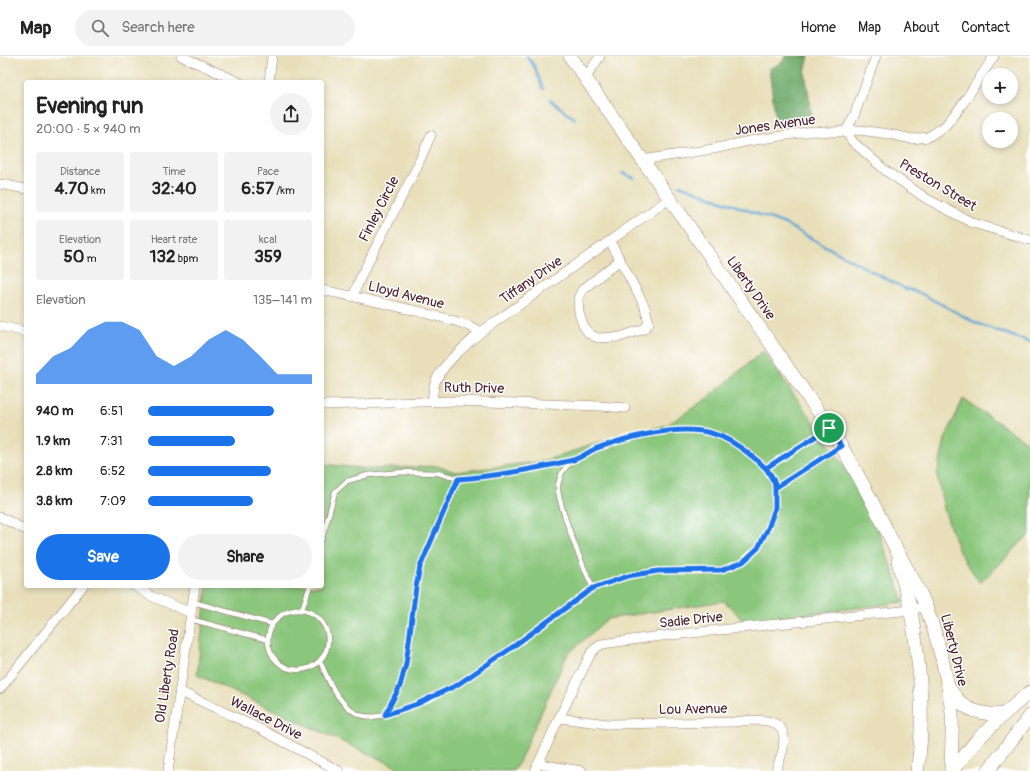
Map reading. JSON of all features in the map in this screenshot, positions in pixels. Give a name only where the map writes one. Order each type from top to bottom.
[{"type":"main road","name":"Liberty Drive","points":[[570,56],[829,428],[874,504],[894,545],[914,579],[926,606],[935,635],[952,714],[952,771]]},
{"type":"main road","name":"Liberty Drive","points":[[894,545],[911,610],[919,664],[921,710],[917,771]]},
{"type":"main road","points":[[947,686],[960,703],[972,710],[992,715],[1004,714]]},
{"type":"main road","points":[[952,771],[977,740],[1030,692]]},
{"type":"main road","points":[[988,771],[1030,716]]},
{"type":"street","points":[[181,56],[235,80]]},
{"type":"street","points":[[269,80],[272,56]]},
{"type":"street","points":[[585,79],[600,56]]},
{"type":"street","points":[[846,131],[854,116],[876,56]]},
{"type":"street","name":"Jones Avenue","points":[[642,160],[813,131],[859,130],[912,139],[928,137],[944,126],[962,105],[994,56]]},
{"type":"street","name":"Preston Street","points":[[846,131],[852,141],[886,171],[927,199],[973,223],[1030,240]]},
{"type":"street","name":"Finley Circle","points":[[353,296],[362,274],[416,169],[431,135]]},
{"type":"street","points":[[0,184],[24,189]]},
{"type":"street","name":"Tiffany Drive","points":[[432,402],[435,382],[444,368],[455,355],[481,332],[669,199]]},
{"type":"street","points":[[610,241],[645,307],[649,323],[644,329],[631,334],[620,337],[598,338],[589,334],[583,325],[579,313],[578,298],[582,290],[620,260]]},
{"type":"street","name":"Lloyd Avenue","points":[[324,290],[443,318],[471,326],[481,332]]},
{"type":"street","points":[[0,326],[24,332]]},
{"type":"street","name":"Ruth Drive","points":[[324,405],[465,401],[625,408]]},
{"type":"street","points":[[0,517],[24,529]]},
{"type":"street","points":[[0,688],[81,588]]},
{"type":"street","points":[[138,588],[190,616]]},
{"type":"street","name":"Old Liberty Road","points":[[168,771],[195,588]]},
{"type":"street","name":"Sadie Drive","points":[[537,768],[559,718],[591,653],[602,644],[911,610],[926,606]]},
{"type":"street","name":"Wallace Drive","points":[[179,691],[260,729],[339,771]]},
{"type":"street","name":"Lou Avenue","points":[[559,718],[608,724],[732,722],[753,720],[768,721],[776,724],[782,730],[784,737],[783,750],[776,771]]},
{"type":"street","points":[[537,768],[582,771]]},
{"type":"lane","points":[[766,468],[829,428]]},
{"type":"lane","points":[[320,661],[326,676],[341,701],[355,713],[372,718],[417,704],[457,685],[507,651],[593,588],[628,576],[658,571],[722,570],[743,562],[758,548],[769,526],[775,508],[775,484],[766,468],[751,455],[730,442],[711,433],[687,430],[658,432],[597,448],[575,459],[488,477],[458,479],[438,474],[402,472],[368,474],[347,481],[335,492],[328,511],[324,530]]},
{"type":"lane","points":[[775,488],[841,446]]},
{"type":"lane","points":[[575,459],[563,471],[558,486],[562,506],[575,549],[593,588]]},
{"type":"lane","points":[[385,715],[400,686],[406,664],[420,567],[458,479]]},
{"type":"lane","points":[[302,609],[309,588]]},
{"type":"lane","points":[[193,602],[272,624]]},
{"type":"lane","points":[[302,609],[319,617],[325,625],[329,634],[327,649],[326,654],[312,667],[302,670],[292,670],[282,666],[275,659],[270,650],[268,640],[269,632],[272,624],[285,612],[302,609]]},
{"type":"lane","points":[[190,616],[268,640]]},
{"type":"green space","points":[[785,56],[809,56],[805,72],[812,117],[776,122],[769,69],[783,62]]},
{"type":"green space","points":[[763,351],[844,465],[874,518],[904,602],[745,622],[724,601],[607,619],[567,655],[519,762],[513,771],[406,771],[197,675],[207,588],[324,588],[324,464],[369,469],[437,466],[456,472],[543,461],[595,444],[667,425],[709,397]]},
{"type":"green space","points":[[963,399],[1030,444],[1030,534],[980,583],[959,552],[944,509],[937,476],[945,439]]},
{"type":"waterway","points":[[527,56],[534,66],[543,89]]},
{"type":"waterway","points":[[550,100],[575,119]]},
{"type":"waterway","points":[[622,173],[634,178]]},
{"type":"waterway","points":[[679,185],[785,224],[871,271],[906,289],[918,292],[978,324],[1030,342]]},
{"type":"route","points":[[829,428],[766,468],[775,484],[775,488],[775,508],[769,526],[758,548],[743,562],[722,570],[658,571],[628,576],[593,588],[507,651],[457,685],[417,704],[385,715],[400,686],[406,664],[420,567],[458,479],[488,477],[527,470],[575,459],[597,448],[658,432],[687,430],[711,433],[730,442],[751,455],[766,468],[775,484],[775,488],[841,446],[829,428]]}]
